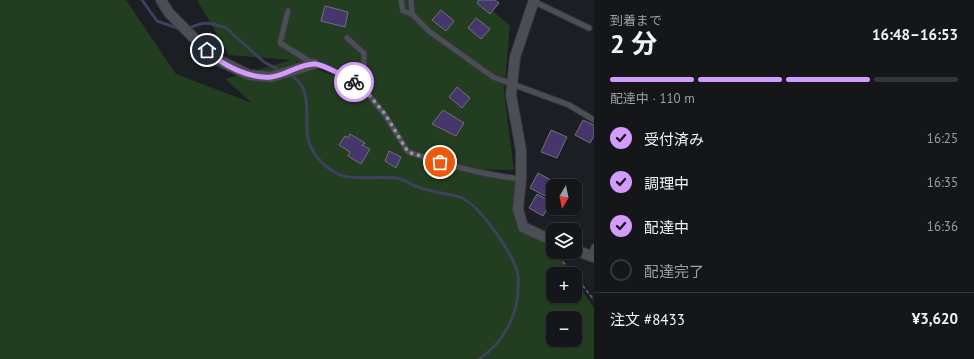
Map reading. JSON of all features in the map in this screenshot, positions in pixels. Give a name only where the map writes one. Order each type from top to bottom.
[{"type":"street","points":[[161,0],[172,16],[195,37],[214,58],[249,75],[271,77],[314,64]]},
{"type":"street","points":[[533,1],[515,57],[511,95],[521,150],[521,179],[518,209],[523,227],[546,238]]},
{"type":"street","points":[[582,251],[593,253]]},
{"type":"lane","points":[[401,0],[403,11],[412,14],[430,32],[493,77],[569,105],[594,120]]},
{"type":"lane","points":[[411,0],[412,14]]},
{"type":"lane","points":[[533,1],[589,28]]},
{"type":"lane","points":[[288,11],[280,43],[314,64],[324,66],[360,84],[385,114],[408,152],[497,177],[521,179]]},
{"type":"lane","points":[[347,38],[364,53],[364,66],[360,84]]},
{"type":"path","points":[[561,259],[567,267]]},
{"type":"path","points":[[582,285],[594,300]]},
{"type":"green space","points":[[0,0],[126,0],[176,74],[252,103],[225,79],[291,60],[229,55],[197,0],[481,0],[510,26],[504,92],[514,170],[471,169],[515,178],[523,227],[546,245],[546,259],[560,259],[566,267],[546,267],[546,303],[582,303],[582,290],[594,308],[594,359],[0,359]],"holes":[[[295,61],[324,66],[355,83]]]},
{"type":"building","points":[[479,0],[495,0],[499,3],[490,14],[477,3]]},
{"type":"building","points":[[325,6],[348,12],[345,27],[321,21]]},
{"type":"building","points":[[441,10],[454,21],[446,31],[432,20]]},
{"type":"building","points":[[476,18],[490,29],[481,39],[468,28]]},
{"type":"building","points":[[457,87],[470,98],[462,108],[449,97]]},
{"type":"building","points":[[443,110],[464,123],[456,136],[432,124]]},
{"type":"building","points":[[583,120],[594,125],[594,136],[590,143],[575,135]]},
{"type":"building","points":[[551,130],[567,137],[557,158],[541,152]]},
{"type":"building","points":[[350,134],[365,143],[362,145],[370,149],[361,164],[348,156],[350,152],[339,145],[345,136],[348,138]]},
{"type":"building","points":[[389,151],[401,157],[396,168],[385,161]]},
{"type":"building","points":[[538,173],[549,179],[546,179],[545,196],[530,188]]},
{"type":"building","points":[[537,194],[546,199],[546,211],[543,216],[529,208]]},
{"type":"waterway","points":[[142,0],[157,21],[180,29]]},
{"type":"waterway","points":[[188,28],[204,23],[214,24],[226,28],[264,62],[281,71]]},
{"type":"waterway","points":[[290,75],[298,80],[305,95],[308,138],[312,149],[327,167],[336,173],[348,177],[396,178],[426,190],[462,198],[478,211],[487,221],[504,245],[516,268],[518,277],[515,309],[512,319],[495,346],[479,359]]},
{"type":"way so far","points":[[354,82],[360,84],[385,114],[408,152],[440,162]]},
{"type":"route","points":[[207,50],[214,58],[249,75],[271,77],[314,64],[324,66],[354,82]]}]
